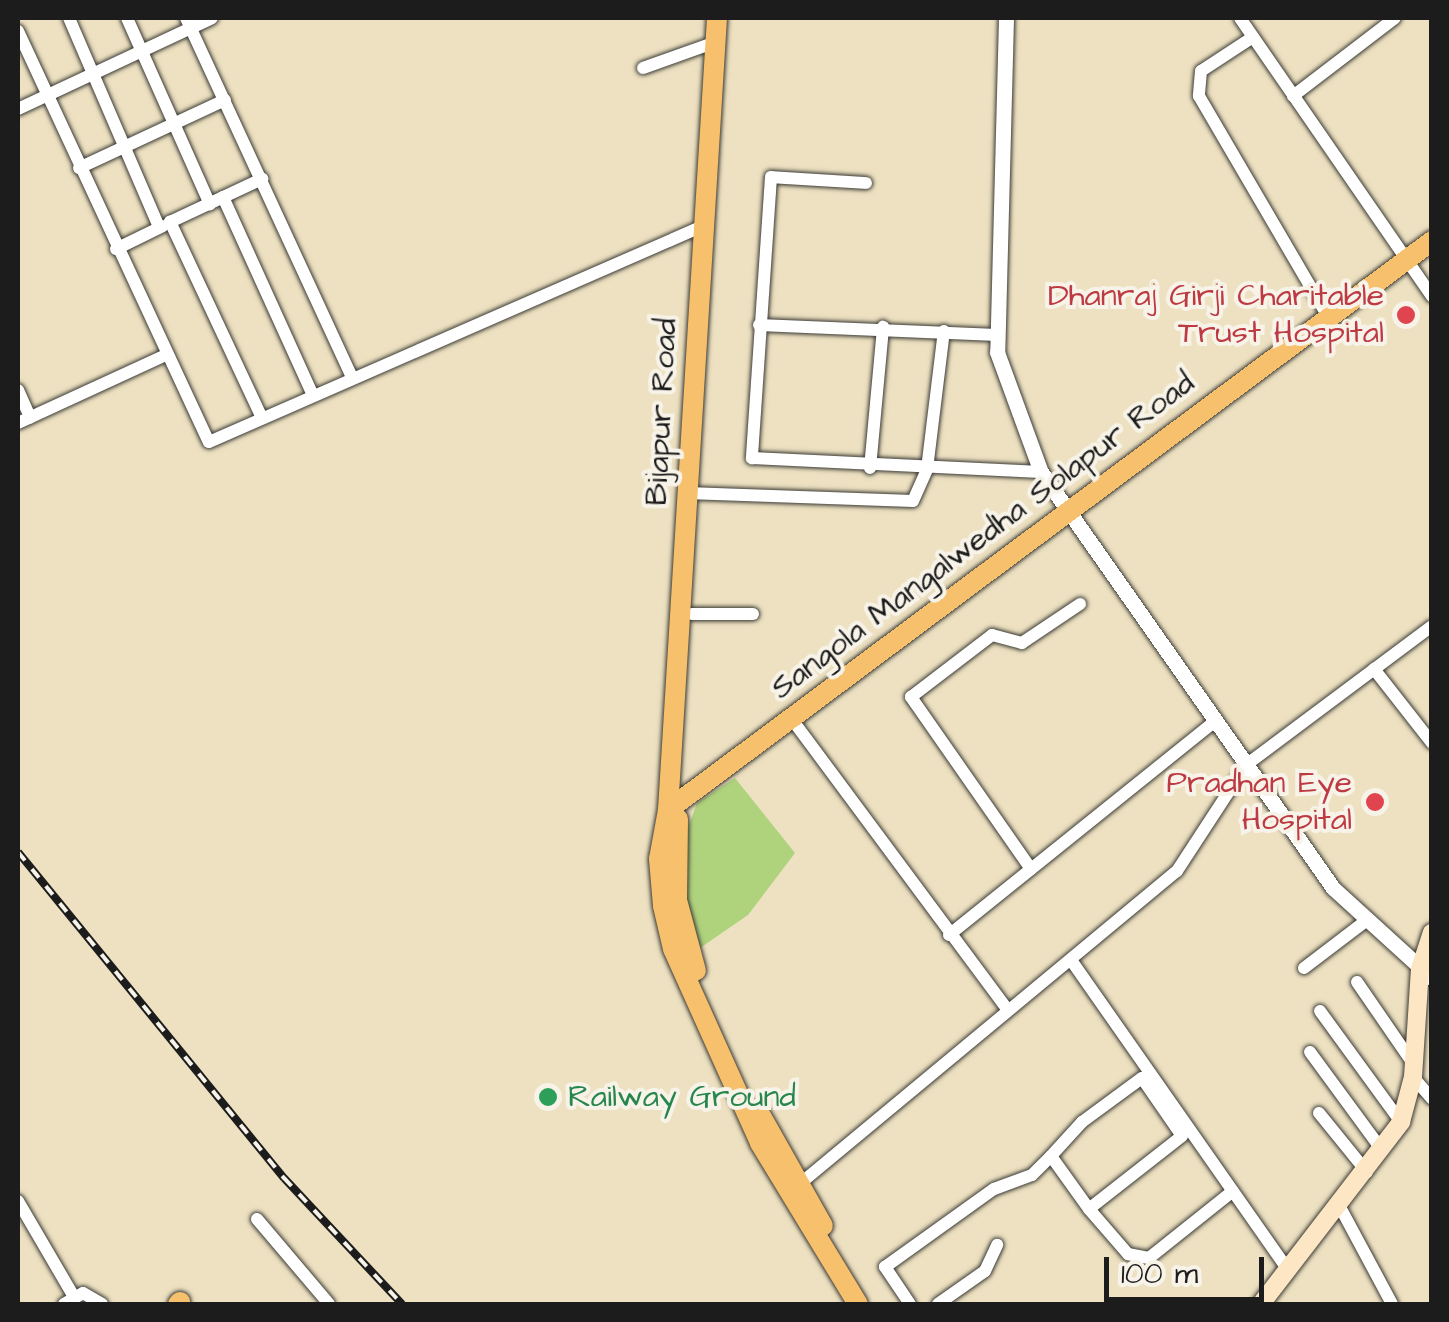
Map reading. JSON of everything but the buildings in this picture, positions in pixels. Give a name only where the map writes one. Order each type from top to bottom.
[{"type":"main road","name":"Bijapur Road","points":[[675,805],[717,18]]},
{"type":"main road","points":[[729,18],[693,494],[692,614],[675,805],[659,858],[673,949],[792,1190],[858,1304]]},
{"type":"main road","name":"Sangola Mangalwedha Solapur Road","points":[[675,805],[1432,240]]},
{"type":"main road","points":[[1261,1304],[1367,1172],[1401,1122],[1432,933]]},
{"type":"main road","points":[[792,1190],[872,1304]]},
{"type":"street","points":[[70,18],[96,72],[124,147],[262,418]]},
{"type":"street","points":[[127,18],[210,204]]},
{"type":"street","points":[[18,109],[142,51],[189,22],[212,18]]},
{"type":"street","points":[[1006,18],[997,352],[1041,472],[1332,888],[1426,973]]},
{"type":"street","points":[[1240,18],[1432,296]]},
{"type":"street","points":[[1293,96],[1395,18]]},
{"type":"street","points":[[189,22],[352,377]]},
{"type":"street","points":[[18,31],[78,168],[209,442],[703,226]]},
{"type":"street","points":[[1254,37],[1201,71],[1199,96],[1327,316]]},
{"type":"street","points":[[642,68],[716,42]]},
{"type":"street","points":[[78,168],[224,100]]},
{"type":"street","points":[[866,183],[772,177],[752,458],[870,468],[1041,472]]},
{"type":"street","points":[[116,249],[262,179]]},
{"type":"street","points":[[223,197],[313,395]]},
{"type":"street","points":[[759,325],[883,326],[997,335]]},
{"type":"street","points":[[870,468],[883,326]]},
{"type":"street","points":[[693,494],[913,502],[928,469],[944,331]]},
{"type":"street","points":[[18,390],[24,420],[166,356]]},
{"type":"street","points":[[1030,869],[912,698],[992,635],[1022,643],[1080,604]]},
{"type":"street","points":[[692,614],[753,614]]},
{"type":"street","points":[[792,1190],[1176,870],[1246,766],[1432,626]]},
{"type":"street","points":[[1374,669],[1432,743]]},
{"type":"street","points":[[791,718],[1008,1010]]},
{"type":"street","points":[[949,934],[1215,721]]},
{"type":"street","points":[[1304,968],[1368,920]]},
{"type":"street","points":[[1070,960],[1288,1270]]},
{"type":"street","points":[[1357,982],[1432,1099]]},
{"type":"street","points":[[1320,1012],[1401,1122]]},
{"type":"street","points":[[1310,1052],[1382,1150]]},
{"type":"street","points":[[910,1304],[885,1267],[994,1189],[1032,1176],[1082,1122],[1142,1078],[1182,1136],[1089,1209]]},
{"type":"street","points":[[1319,1113],[1367,1172]]},
{"type":"street","points":[[1050,1156],[1128,1254],[1149,1258],[1233,1191]]},
{"type":"street","points":[[18,1201],[69,1300],[83,1293],[102,1304]]},
{"type":"street","points":[[1340,1207],[1392,1304]]},
{"type":"street","points":[[257,1219],[329,1304]]},
{"type":"street","points":[[938,1304],[985,1271],[997,1244]]},
{"type":"green space","points":[[735,778],[795,853],[748,915],[700,948],[686,904],[686,834],[697,803]]},
{"type":"railway","points":[[18,852],[284,1178],[402,1304]]},
{"type":"place","name":"Dhanraj Girji Charitable Trust Hospital","points":[[1406,315]]},
{"type":"place","name":"Pradhan Eye Hospital","points":[[1375,802]]},
{"type":"place","name":"Railway Ground","points":[[548,1097]]}]
